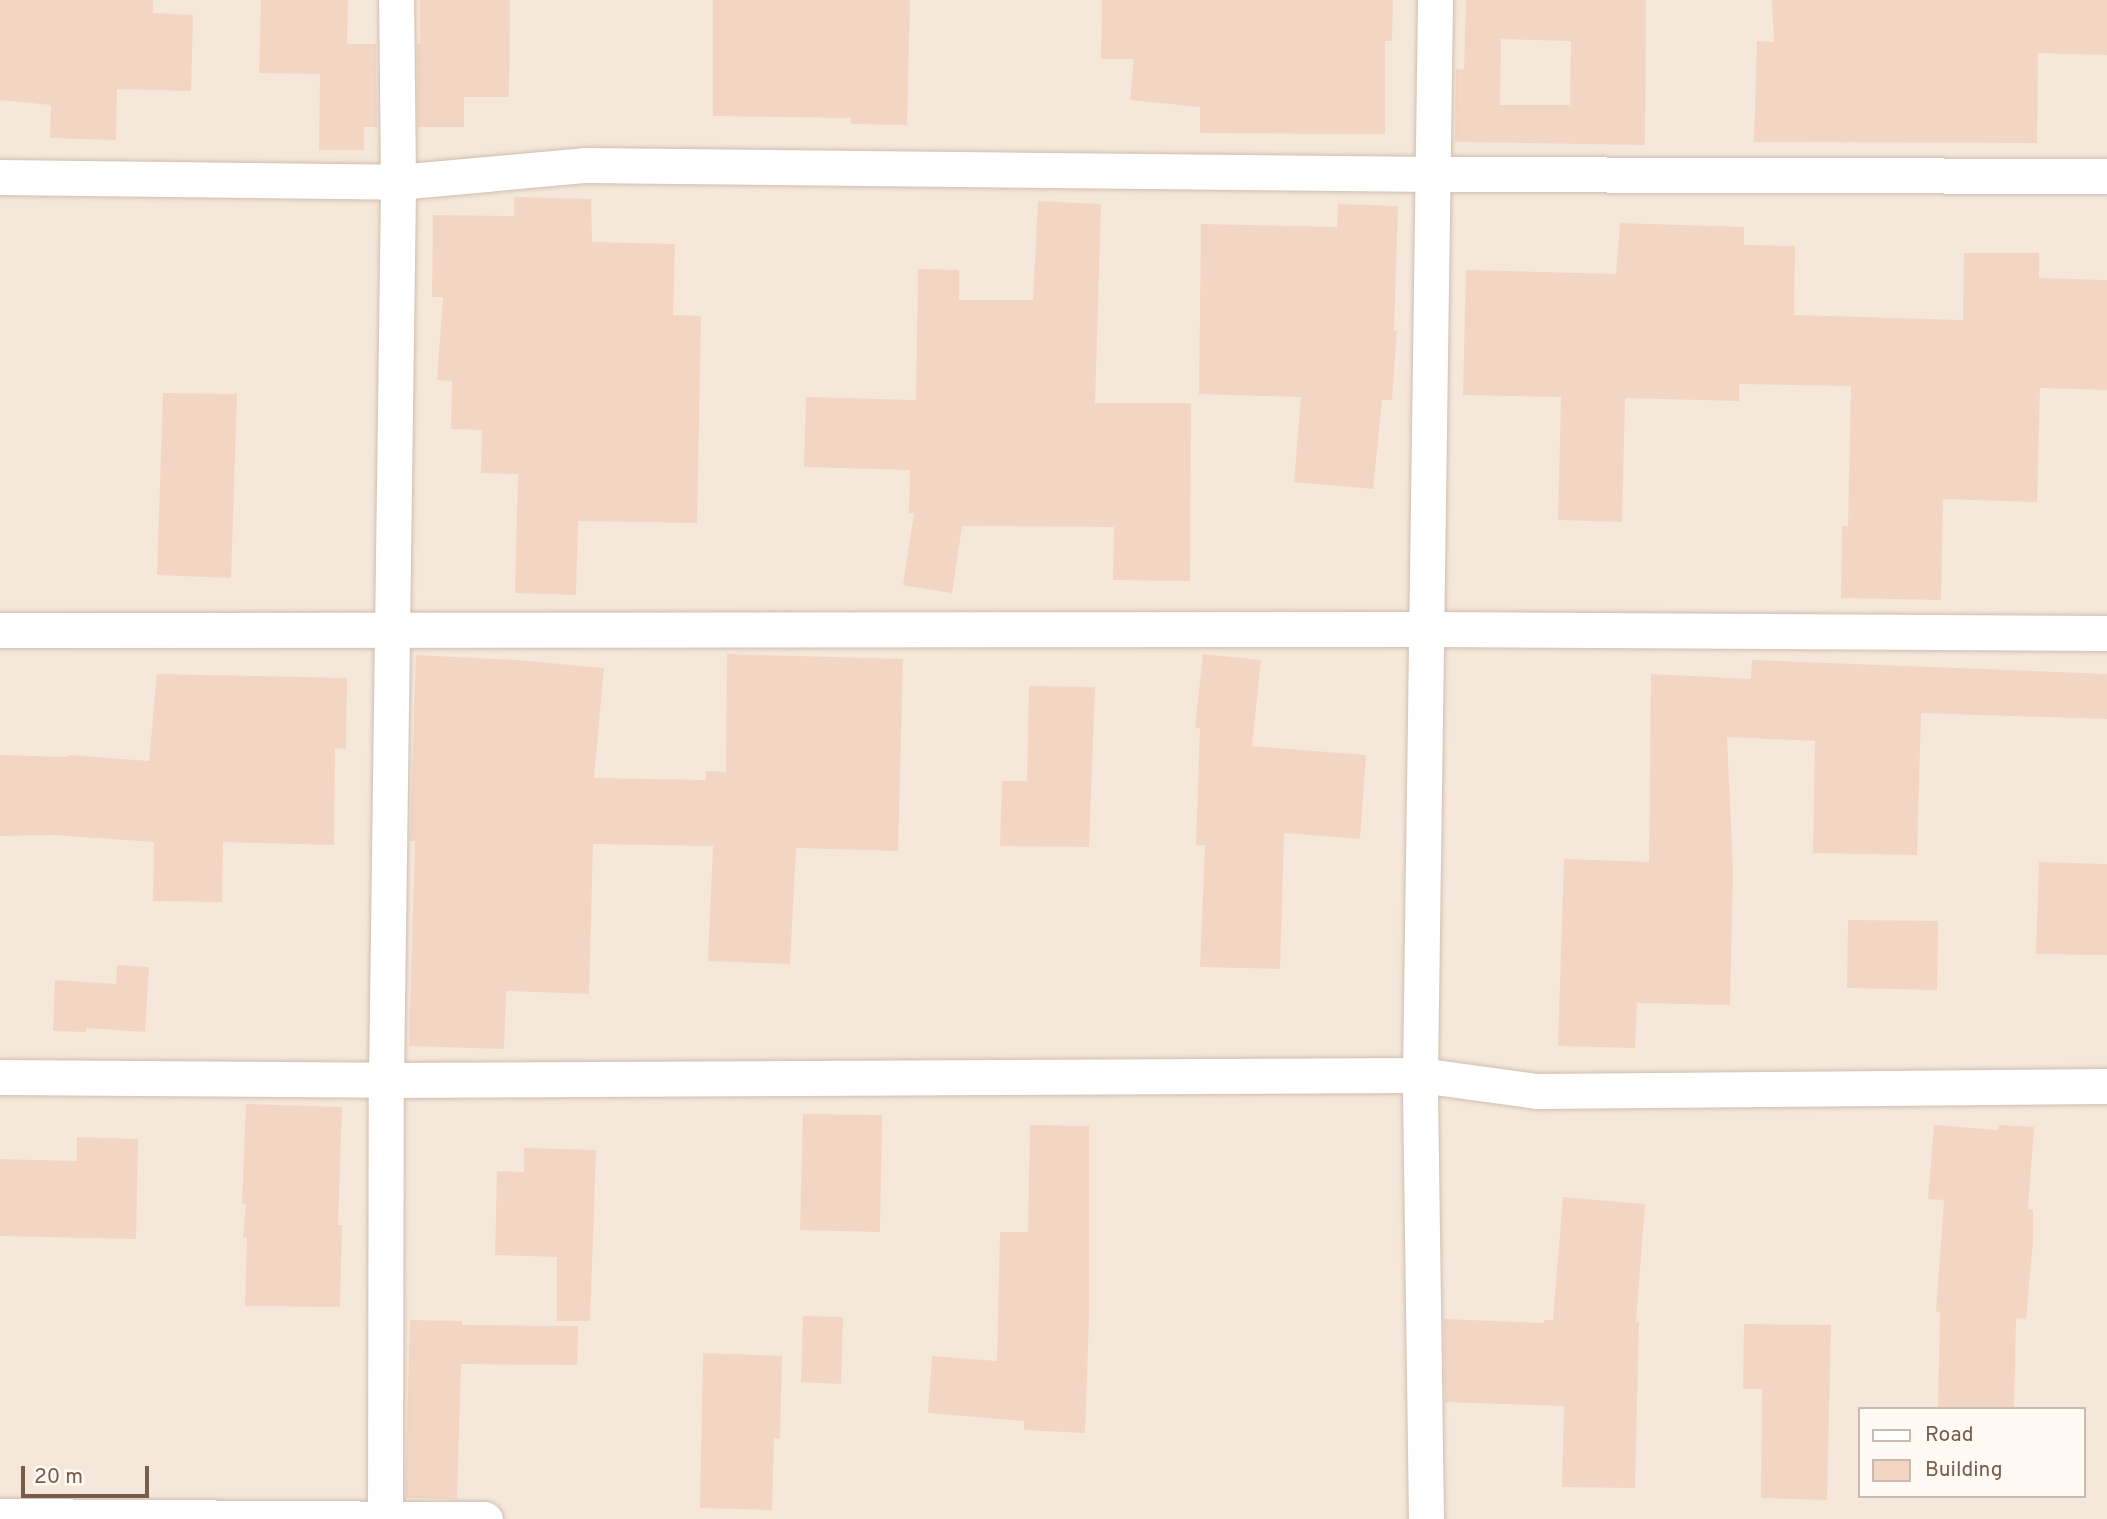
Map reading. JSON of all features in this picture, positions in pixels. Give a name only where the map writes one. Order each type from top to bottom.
[{"type":"street","points":[[385,1518],[386,1080],[398,182],[396,0]]},
{"type":"street","points":[[1426,1519],[1420,1075],[1435,0]]},
{"type":"street","points":[[0,177],[398,182],[586,165],[1434,174],[2107,176]]},
{"type":"street","points":[[0,630],[1428,629],[2107,634]]},
{"type":"street","points":[[0,1077],[386,1080],[1420,1075],[1538,1091],[2107,1086]]},
{"type":"street","points":[[0,1516],[485,1519]]},
{"type":"shaded area","points":[[0,0],[2107,0],[2107,1519],[0,1519]]},
{"type":"building","points":[[0,0],[153,0],[153,13],[193,15],[191,91],[117,89],[116,140],[50,138],[51,105],[0,100]]},
{"type":"building","points":[[261,0],[348,0],[347,44],[376,44],[377,127],[364,127],[364,150],[319,150],[320,74],[259,73]]},
{"type":"building","points":[[420,0],[510,0],[509,97],[464,97],[464,127],[418,127],[417,44],[420,44]]},
{"type":"building","points":[[713,0],[910,0],[907,125],[851,124],[851,118],[713,116]]},
{"type":"building","points":[[1102,0],[1393,0],[1392,41],[1385,41],[1385,134],[1200,133],[1200,107],[1130,100],[1134,59],[1101,59]]},
{"type":"building","points":[[1466,0],[1646,0],[1645,145],[1455,142],[1456,69],[1464,70]],"holes":[[[1501,39],[1571,41],[1570,105],[1500,105]]]},
{"type":"building","points":[[1772,0],[2107,0],[2107,55],[2038,53],[2037,143],[1754,142],[1757,41],[1774,42]]},
{"type":"building","points":[[514,197],[591,199],[592,242],[675,244],[673,315],[701,316],[697,523],[578,521],[576,595],[515,593],[518,474],[481,473],[482,430],[451,429],[452,381],[437,380],[443,297],[432,297],[433,215],[514,216]]},
{"type":"building","points":[[1038,201],[1101,204],[1095,403],[1191,403],[1190,581],[1113,580],[1114,527],[962,526],[952,593],[903,585],[914,513],[909,513],[910,470],[804,467],[806,397],[916,400],[918,269],[959,270],[959,300],[1033,300]]},
{"type":"building","points":[[1338,204],[1398,206],[1394,331],[1397,331],[1392,400],[1382,400],[1373,489],[1294,482],[1301,397],[1199,394],[1201,224],[1337,227]]},
{"type":"building","points":[[1620,223],[1744,227],[1744,245],[1795,246],[1794,315],[1963,320],[1964,253],[2039,253],[2039,278],[2107,280],[2107,390],[2040,388],[2037,502],[1943,499],[1941,600],[1841,598],[1842,526],[1848,526],[1851,386],[1739,384],[1739,401],[1625,398],[1622,522],[1558,520],[1561,397],[1463,395],[1466,270],[1616,274]]},
{"type":"building","points":[[163,393],[237,394],[231,578],[157,575]]},
{"type":"building","points":[[727,654],[903,659],[898,851],[796,848],[790,964],[708,961],[713,846],[593,844],[589,994],[506,991],[504,1049],[409,1046],[415,841],[410,841],[416,655],[604,668],[594,778],[706,780],[706,771],[726,772]]},
{"type":"building","points":[[1203,654],[1261,660],[1252,746],[1366,755],[1360,839],[1284,833],[1280,969],[1200,967],[1205,845],[1196,845],[1200,728],[1195,728]]},
{"type":"building","points":[[1752,660],[2107,674],[2107,719],[1921,713],[1917,855],[1813,853],[1815,741],[1727,737],[1733,870],[1730,1005],[1637,1003],[1635,1048],[1558,1046],[1564,859],[1649,862],[1651,674],[1751,679]]},
{"type":"building","points":[[157,674],[347,678],[346,749],[335,748],[334,845],[223,842],[222,902],[153,901],[154,842],[54,835],[0,836],[0,755],[68,755],[149,761]]},
{"type":"building","points":[[1029,686],[1095,687],[1089,847],[1000,846],[1002,781],[1027,781]]},
{"type":"building","points":[[2039,862],[2107,864],[2107,955],[2036,954]]},
{"type":"building","points":[[1848,920],[1938,921],[1937,990],[1847,988]]},
{"type":"building","points":[[117,965],[149,967],[145,1032],[86,1028],[86,1032],[53,1031],[55,980],[116,984]]},
{"type":"building","points":[[246,1104],[342,1107],[338,1225],[342,1225],[340,1307],[245,1306],[247,1238],[243,1237],[246,1204],[242,1204]]},
{"type":"building","points":[[803,1114],[882,1115],[880,1232],[800,1230]]},
{"type":"building","points":[[1030,1125],[1089,1126],[1089,1317],[1085,1433],[1024,1430],[1024,1421],[928,1413],[932,1356],[997,1361],[1000,1232],[1028,1232]]},
{"type":"building","points":[[1934,1125],[1998,1130],[1999,1125],[2034,1127],[2028,1209],[2033,1210],[2033,1242],[2026,1319],[2016,1318],[2014,1407],[1938,1407],[1940,1312],[1936,1312],[1944,1200],[1928,1199]]},
{"type":"building","points":[[77,1137],[138,1139],[136,1239],[0,1236],[0,1159],[77,1161]]},
{"type":"building","points":[[524,1148],[596,1150],[590,1321],[557,1321],[557,1257],[495,1255],[497,1171],[524,1172]]},
{"type":"building","points":[[1563,1197],[1645,1204],[1636,1322],[1639,1322],[1635,1488],[1562,1487],[1564,1406],[1445,1402],[1444,1319],[1544,1323],[1544,1320],[1553,1320]]},
{"type":"building","points":[[803,1316],[843,1317],[841,1384],[801,1382]]},
{"type":"building","points":[[410,1320],[462,1321],[462,1325],[578,1326],[577,1365],[461,1364],[457,1499],[405,1498]]},
{"type":"building","points":[[1744,1324],[1831,1325],[1827,1500],[1761,1498],[1762,1389],[1743,1389]]},
{"type":"building","points":[[703,1353],[782,1356],[780,1439],[774,1438],[772,1510],[700,1508]]}]
